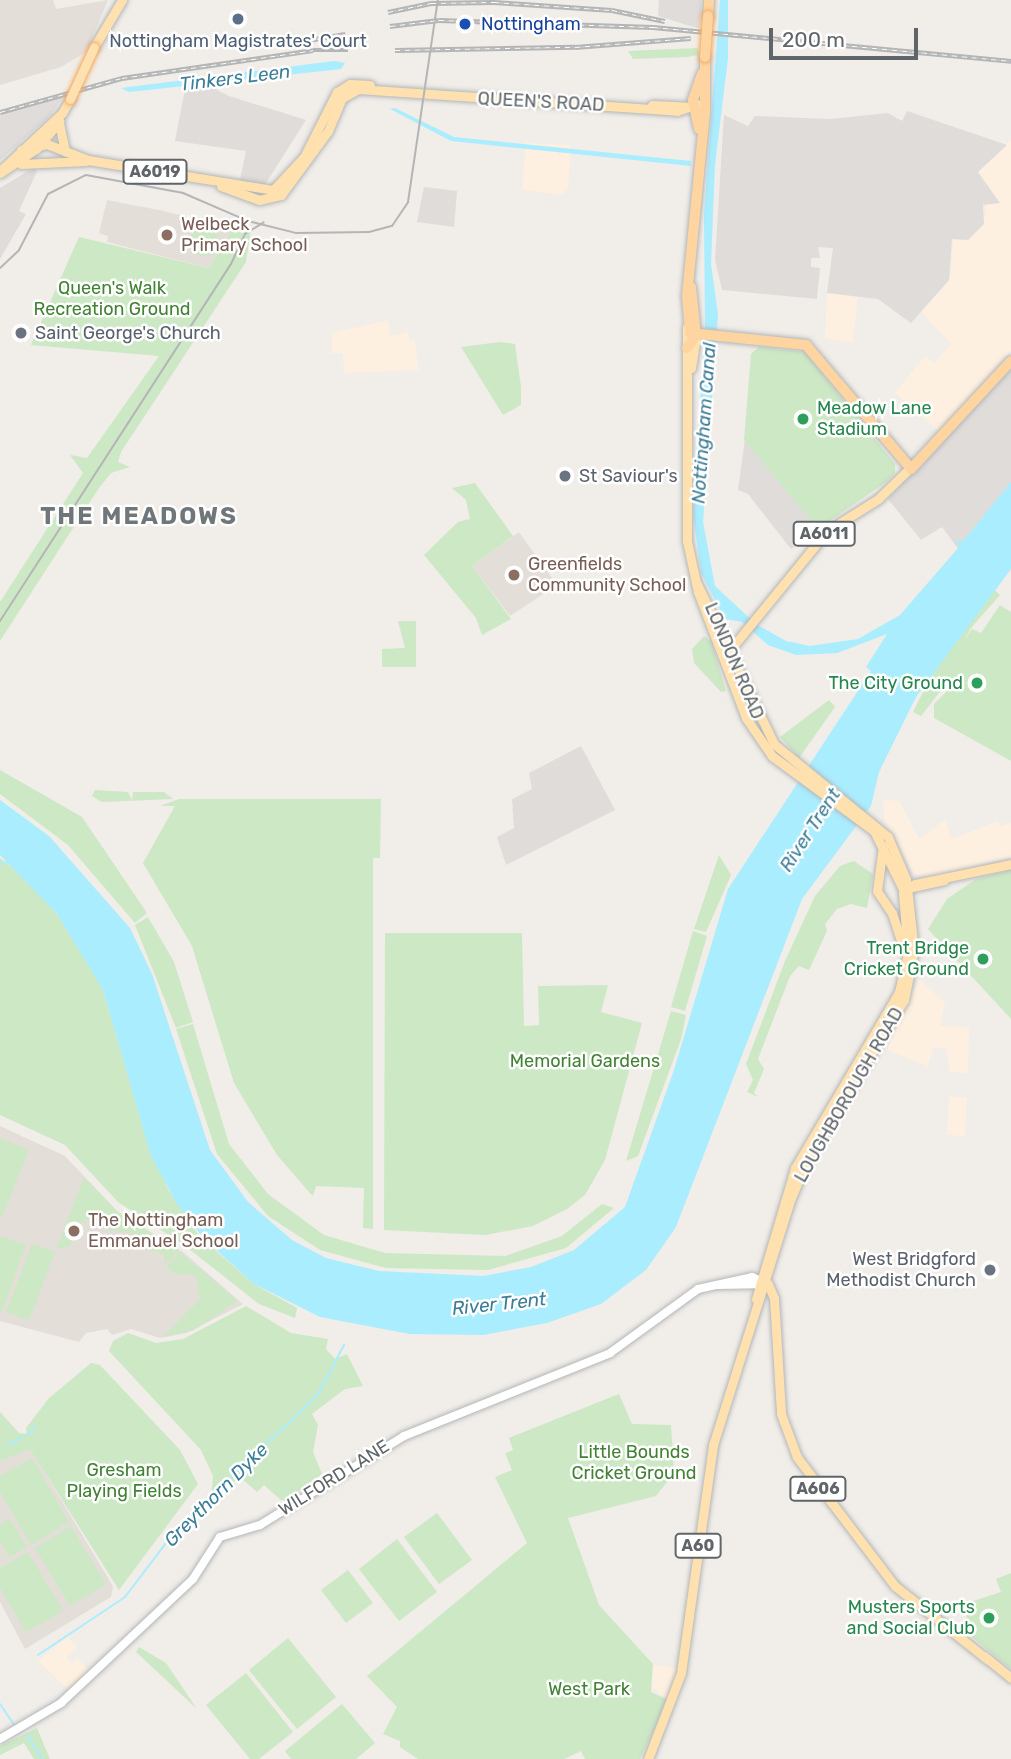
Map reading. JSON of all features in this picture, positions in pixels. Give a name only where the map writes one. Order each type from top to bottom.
[{"type":"highway","name":"LONDON ROAD","points":[[699,138],[694,107],[704,70],[708,6]]},
{"type":"highway","name":"LONDON ROAD","points":[[687,327],[699,138],[705,112],[699,88]]},
{"type":"highway","name":"LONDON ROAD","points":[[690,285],[699,335]]},
{"type":"highway","points":[[687,327],[699,335],[806,345],[909,469]]},
{"type":"highway","points":[[687,348],[699,335]]},
{"type":"highway","name":"A6011","points":[[909,469],[1011,361]]},
{"type":"main road","points":[[0,172],[16,165],[42,144],[59,123],[115,0]]},
{"type":"main road","points":[[94,47],[122,0]]},
{"type":"main road","name":"QUEEN'S ROAD","points":[[361,86],[463,98],[683,111]]},
{"type":"main road","name":"A6019","points":[[42,144],[65,156],[221,186],[261,191],[281,185],[321,130],[337,92],[361,86]]},
{"type":"main road","name":"A6019","points":[[221,186],[259,200],[275,198],[295,182],[342,98],[361,86]]},
{"type":"main road","name":"QUEEN'S ROAD","points":[[665,104],[699,88]]},
{"type":"main road","name":"QUEEN'S ROAD","points":[[619,107],[665,104],[694,107],[705,112]]},
{"type":"main road","points":[[694,107],[683,111],[699,138]]},
{"type":"main road","points":[[0,172],[62,113]]},
{"type":"main road","points":[[59,123],[65,156]]},
{"type":"main road","points":[[42,144],[44,130]]},
{"type":"main road","points":[[21,150],[42,144]]},
{"type":"main road","name":"A6019","points":[[16,165],[65,156]]},
{"type":"main road","name":"LONDON ROAD","points":[[687,327],[690,377],[684,520],[697,584],[736,702],[753,731],[793,768],[874,824],[900,861],[910,888]]},
{"type":"main road","name":"LONDON ROAD","points":[[690,377],[699,335]]},
{"type":"main road","name":"A6011","points":[[730,650],[742,630],[827,531],[878,499],[909,469]]},
{"type":"main road","name":"LONDON ROAD","points":[[697,584],[724,633],[762,727],[793,768]]},
{"type":"main road","points":[[724,633],[742,630]]},
{"type":"main road","points":[[736,702],[746,685]]},
{"type":"main road","name":"LONDON ROAD","points":[[874,824],[883,846],[910,888]]},
{"type":"main road","points":[[883,846],[877,891],[892,913],[906,962]]},
{"type":"main road","points":[[900,861],[914,877],[932,881]]},
{"type":"main road","points":[[910,888],[1011,864]]},
{"type":"main road","points":[[910,888],[944,880]]},
{"type":"main road","name":"LOUGHBOROUGH ROAD","points":[[648,1759],[679,1684],[709,1461],[795,1168],[888,1013],[906,962],[910,888]]},
{"type":"main road","name":"LOUGHBOROUGH ROAD","points":[[763,1284],[774,1259],[801,1171],[907,992],[914,950],[910,888]]},
{"type":"main road","name":"LOUGHBOROUGH ROAD","points":[[774,1259],[774,1298]]},
{"type":"main road","name":"WILFORD LANE","points":[[0,1739],[61,1703],[200,1572],[220,1537],[260,1525],[404,1436],[610,1353],[683,1297],[717,1285],[763,1284]]},
{"type":"main road","name":"A606","points":[[763,1284],[774,1298],[780,1404],[792,1446],[855,1539],[905,1595],[1011,1678]]},
{"type":"main road","name":"A606","points":[[763,1284],[776,1330]]},
{"type":"main road","points":[[750,1327],[763,1318],[776,1330]]},
{"type":"shaded area","points":[[0,0],[53,0],[56,9],[108,0],[86,52],[61,67],[0,85]]},
{"type":"shaded area","points":[[659,0],[701,0],[700,29],[658,16]]},
{"type":"shaded area","points":[[216,80],[215,89],[229,96],[306,120],[263,188],[239,185],[246,151],[175,141],[186,84]]},
{"type":"shaded area","points":[[63,96],[51,115],[0,160],[0,115]]},
{"type":"shaded area","points":[[907,111],[1007,145],[978,172],[1000,203],[983,205],[984,224],[968,240],[952,239],[949,280],[911,323],[878,299],[827,293],[833,248],[818,247],[820,258],[811,258],[811,267],[820,268],[817,299],[722,290],[715,260],[724,115],[748,126],[755,116],[830,119],[888,113],[902,121]]},
{"type":"shaded area","points":[[1011,140],[1011,351],[939,431],[895,393],[925,356],[934,363],[951,344],[921,312],[950,280],[953,240],[969,240],[984,222],[987,202],[978,172]]},
{"type":"shaded area","points":[[526,143],[571,145],[568,189],[561,195],[522,189]]},
{"type":"shaded area","points":[[33,168],[37,171],[19,211],[26,214],[0,259],[0,188]]},
{"type":"shaded area","points":[[424,187],[457,191],[454,227],[417,222]]},
{"type":"shaded area","name":"Welbeck Primary School","points":[[107,200],[234,228],[209,268],[107,242],[108,236],[99,233]]},
{"type":"shaded area","points":[[827,293],[858,297],[853,342],[825,339]]},
{"type":"shaded area","points":[[388,320],[391,336],[408,332],[409,341],[415,340],[418,370],[344,373],[343,353],[332,353],[332,333]]},
{"type":"shaded area","points":[[1011,367],[1011,493],[959,550],[942,527],[921,540],[888,499]]},
{"type":"shaded area","points":[[745,439],[820,530],[791,549],[748,494],[738,490]]},
{"type":"shaded area","name":"Greenfields Community School","points":[[519,532],[557,585],[510,616],[472,566]]},
{"type":"shaded area","points":[[581,746],[615,810],[506,865],[497,837],[514,828],[512,799],[532,789],[529,773]]},
{"type":"shaded area","points":[[883,800],[899,801],[919,839],[946,819],[951,839],[998,821],[1000,826],[1011,823],[1011,857],[930,877],[914,874],[884,819]]},
{"type":"shaded area","points":[[919,979],[945,1003],[940,1026],[969,1027],[968,1073],[950,1072],[946,1048],[933,1048],[928,1066],[887,1050]]},
{"type":"shaded area","points":[[949,1096],[967,1098],[965,1136],[947,1135]]},
{"type":"shaded area","name":"The Nottingham Emmanuel School","points":[[0,1126],[65,1156],[118,1212],[183,1252],[243,1304],[187,1333],[160,1338],[131,1329],[112,1335],[107,1329],[86,1333],[79,1342],[0,1321]]},
{"type":"shaded area","points":[[30,1448],[113,1586],[111,1597],[25,1649],[0,1602],[0,1461]]},
{"type":"shaded area","points":[[68,1637],[77,1647],[66,1657],[72,1663],[78,1659],[89,1671],[69,1690],[38,1661]]},
{"type":"shaded area","points":[[653,1665],[677,1668],[668,1700],[651,1686]]},
{"type":"green space","points":[[698,48],[698,55],[687,57],[633,59],[628,51]]},
{"type":"green space","name":"Queen's Walk Recreation Ground","points":[[238,221],[251,230],[246,262],[121,452],[118,462],[130,467],[111,473],[99,488],[0,641],[0,602],[83,473],[70,455],[87,458],[159,356],[31,345],[79,237],[209,268]]},
{"type":"green space","points":[[204,228],[214,232],[218,242],[214,252],[204,256],[194,252],[190,242],[194,232]]},
{"type":"green space","points":[[500,342],[515,344],[521,387],[521,405],[503,415],[461,347]]},
{"type":"green space","name":"Meadow Lane Stadium","points":[[759,347],[805,352],[895,464],[895,473],[886,482],[818,529],[744,440],[751,354]]},
{"type":"green space","points":[[475,483],[513,536],[472,566],[511,619],[482,635],[476,618],[424,555],[458,522],[470,519],[466,500],[452,488]]},
{"type":"green space","name":"The City Ground","points":[[995,590],[1000,595],[971,628],[964,641],[972,629],[981,633],[1000,605],[1011,612],[1011,761],[934,718],[934,704],[951,687],[946,684],[921,716],[913,712],[935,668]]},
{"type":"green space","points":[[398,621],[416,621],[416,667],[382,667],[382,649],[405,648]]},
{"type":"green space","points":[[704,636],[711,641],[726,691],[721,692],[694,663],[692,649]]},
{"type":"green space","points":[[829,700],[835,707],[799,758],[780,737]]},
{"type":"green space","points":[[0,770],[82,817],[147,913],[135,923],[68,845],[0,794]]},
{"type":"green space","points":[[95,790],[128,792],[132,800],[133,792],[164,792],[173,799],[102,802],[92,796]]},
{"type":"green space","points":[[179,799],[381,799],[380,858],[373,858],[373,1229],[363,1228],[364,1188],[316,1186],[313,1196],[277,1155],[234,1083],[192,946],[143,863],[175,806],[160,806]]},
{"type":"green space","points":[[719,855],[731,875],[706,932],[694,929]]},
{"type":"green space","points":[[0,858],[29,880],[67,927],[103,990],[145,1134],[168,1189],[200,1237],[254,1284],[297,1308],[295,1318],[259,1304],[184,1245],[118,1202],[65,1145],[0,1115]]},
{"type":"green space","points":[[854,861],[873,874],[867,908],[851,904],[837,909],[825,924],[827,931],[809,970],[799,966],[790,976],[758,1059],[764,1069],[754,1093],[758,1097],[747,1092],[753,1080],[746,1064],[785,961],[815,896],[840,866]]},
{"type":"green space","name":"Trent Bridge Cricket Ground","points":[[1011,870],[1011,1019],[928,929],[947,899],[976,879]]},
{"type":"green space","points":[[148,917],[174,962],[193,1022],[176,1028],[135,925]]},
{"type":"green space","points":[[693,931],[707,936],[685,1011],[671,1007]]},
{"type":"green space","name":"Memorial Gardens","points":[[385,933],[522,933],[524,1026],[539,1025],[538,986],[608,985],[601,1012],[642,1023],[605,1160],[585,1195],[567,1209],[533,1226],[485,1235],[384,1230]]},
{"type":"green space","points":[[671,1011],[686,1015],[681,1039],[638,1156],[626,1161]]},
{"type":"green space","points":[[193,1024],[229,1144],[268,1194],[324,1235],[385,1253],[505,1256],[562,1236],[602,1204],[614,1208],[566,1248],[488,1270],[386,1268],[320,1250],[268,1216],[217,1154],[176,1029]]},
{"type":"green space","points":[[0,1138],[29,1150],[2,1217],[0,1216]]},
{"type":"green space","points":[[84,1177],[118,1212],[179,1250],[165,1264],[163,1254],[141,1248],[131,1233],[107,1230],[92,1217],[82,1222],[69,1247],[56,1249]]},
{"type":"green space","points":[[0,1236],[26,1245],[2,1312],[0,1311]]},
{"type":"green space","points":[[32,1244],[55,1252],[29,1321],[6,1312]]},
{"type":"green space","points":[[180,1252],[238,1301],[194,1330],[163,1337],[200,1299],[196,1275],[172,1273],[166,1266]]},
{"type":"green space","points":[[246,1306],[291,1333],[328,1339],[326,1349],[335,1359],[347,1354],[363,1386],[345,1389],[312,1414],[318,1425],[313,1452],[322,1474],[283,1502],[264,1485],[257,1492],[240,1477],[211,1499],[213,1476],[201,1450],[109,1351],[113,1341],[128,1333],[156,1343],[183,1339]]},
{"type":"green space","name":"Gresham Playing Fields","points":[[91,1363],[100,1365],[180,1450],[198,1484],[119,1590],[30,1449],[0,1461],[0,1412],[19,1433],[27,1434],[26,1428],[49,1398]]},
{"type":"green space","points":[[619,1394],[632,1424],[671,1425],[674,1473],[656,1496],[568,1518],[599,1605],[653,1664],[651,1692],[668,1700],[640,1759],[585,1759],[581,1751],[564,1759],[418,1759],[400,1747],[400,1741],[383,1734],[397,1707],[367,1676],[527,1543],[495,1477],[512,1470],[505,1453],[513,1450],[509,1438]]},
{"type":"green space","points":[[32,1458],[69,1522],[31,1545],[0,1492],[0,1476]]},
{"type":"green space","points":[[437,1513],[472,1560],[439,1584],[404,1537]]},
{"type":"green space","points":[[10,1519],[27,1547],[9,1557],[0,1542],[0,1524]]},
{"type":"green space","points":[[71,1526],[106,1584],[70,1606],[35,1548]]},
{"type":"green space","points":[[397,1539],[437,1592],[399,1621],[359,1569]]},
{"type":"green space","points":[[28,1552],[63,1611],[26,1632],[0,1588],[0,1568]]},
{"type":"green space","points":[[348,1570],[373,1603],[346,1623],[321,1590]]},
{"type":"green space","name":"Musters Sports and Social Club","points":[[1011,1573],[1011,1669],[966,1632],[967,1603],[1001,1592],[996,1579]]},
{"type":"green space","points":[[288,1638],[336,1697],[297,1729],[249,1670]]},
{"type":"green space","points":[[139,1647],[166,1663],[197,1709],[136,1652]]},
{"type":"green space","points":[[246,1673],[293,1732],[259,1759],[250,1759],[206,1705]]},
{"type":"green space","points":[[342,1704],[375,1743],[356,1759],[291,1759],[285,1751]]},
{"type":"green space","points":[[37,1728],[50,1759],[34,1759],[24,1743],[0,1755],[0,1746]]},
{"type":"water","points":[[720,0],[728,0],[728,58],[715,165],[711,264],[718,314],[703,522],[715,586],[756,624],[786,641],[810,646],[858,639],[900,615],[959,547],[955,542],[963,541],[1011,482],[1011,569],[916,697],[879,772],[871,806],[802,899],[676,1227],[646,1270],[601,1304],[547,1323],[483,1335],[410,1334],[320,1317],[254,1284],[204,1239],[177,1204],[151,1156],[103,990],[57,914],[0,855],[0,800],[49,836],[130,928],[152,974],[210,1150],[248,1202],[292,1240],[326,1258],[379,1271],[483,1276],[531,1267],[574,1250],[625,1207],[674,1070],[728,889],[871,671],[866,667],[887,634],[837,653],[796,655],[768,645],[742,622],[725,619],[701,573],[693,513],[705,328],[704,214]]},
{"type":"water","name":"Tinkers Leen","points":[[334,61],[345,63],[341,69],[129,92],[121,88]]},
{"type":"water","points":[[395,108],[454,137],[691,161],[691,166],[451,141],[390,109]]},
{"type":"waterway","points":[[0,864],[8,862]]},
{"type":"waterway","name":"Greythorn Dyke","points":[[38,1655],[125,1597],[179,1526],[317,1396],[344,1345]]},
{"type":"waterway","points":[[26,1435],[36,1427]]},
{"type":"waterway","points":[[8,1445],[21,1438]]},
{"type":"waterway","name":"Greythorn Dyke","points":[[0,1704],[14,1725]]},
{"type":"waterway","name":"Greythorn Dyke","points":[[27,1735],[42,1759]]},
{"type":"tram line","points":[[0,268],[19,250],[48,194],[86,175],[183,193],[248,221],[296,233],[369,232],[392,226],[408,202],[438,0]]},
{"type":"tram line","points":[[0,621],[231,264],[245,234],[264,222]]},
{"type":"railway","points":[[388,12],[431,3],[494,2],[612,10],[665,21]]},
{"type":"railway","points":[[390,26],[439,20],[653,27],[1011,61]]},
{"type":"railway","points":[[297,42],[345,34]]},
{"type":"railway","points":[[395,50],[575,47],[691,38]]},
{"type":"railway","points":[[0,112],[122,78],[313,50],[348,50]]},
{"type":"place","name":"Nottingham Magistrates' Court","points":[[238,19]]},
{"type":"place","name":"Nottingham","points":[[465,24]]},
{"type":"place","name":"Welbeck Primary School","points":[[167,235]]},
{"type":"place","name":"Saint George's Church","points":[[21,333]]},
{"type":"place","name":"Meadow Lane Stadium","points":[[803,419]]},
{"type":"place","name":"St Saviour's","points":[[565,476]]},
{"type":"place","name":"Greenfields Community School","points":[[514,575]]},
{"type":"place","name":"The City Ground","points":[[977,683]]},
{"type":"place","name":"Trent Bridge Cricket Ground","points":[[983,959]]},
{"type":"place","name":"The Nottingham Emmanuel School","points":[[74,1231]]},
{"type":"place","name":"West Bridgford Methodist Church","points":[[990,1270]]},
{"type":"place","name":"Musters Sports and Social Club","points":[[989,1618]]},
{"type":"district","name":"THE MEADOWS","points":[[139,517]]},
{"type":"water label","name":"Nottingham Canal","points":[[704,423]]},
{"type":"water label","name":"River Trent","points":[[810,830]]},
{"type":"water label","name":"River Trent","points":[[499,1304]]},
{"type":"park label","name":"Little Bounds Cricket Ground","points":[[634,1463]]},
{"type":"park label","name":"West Park","points":[[589,1689]]}]
